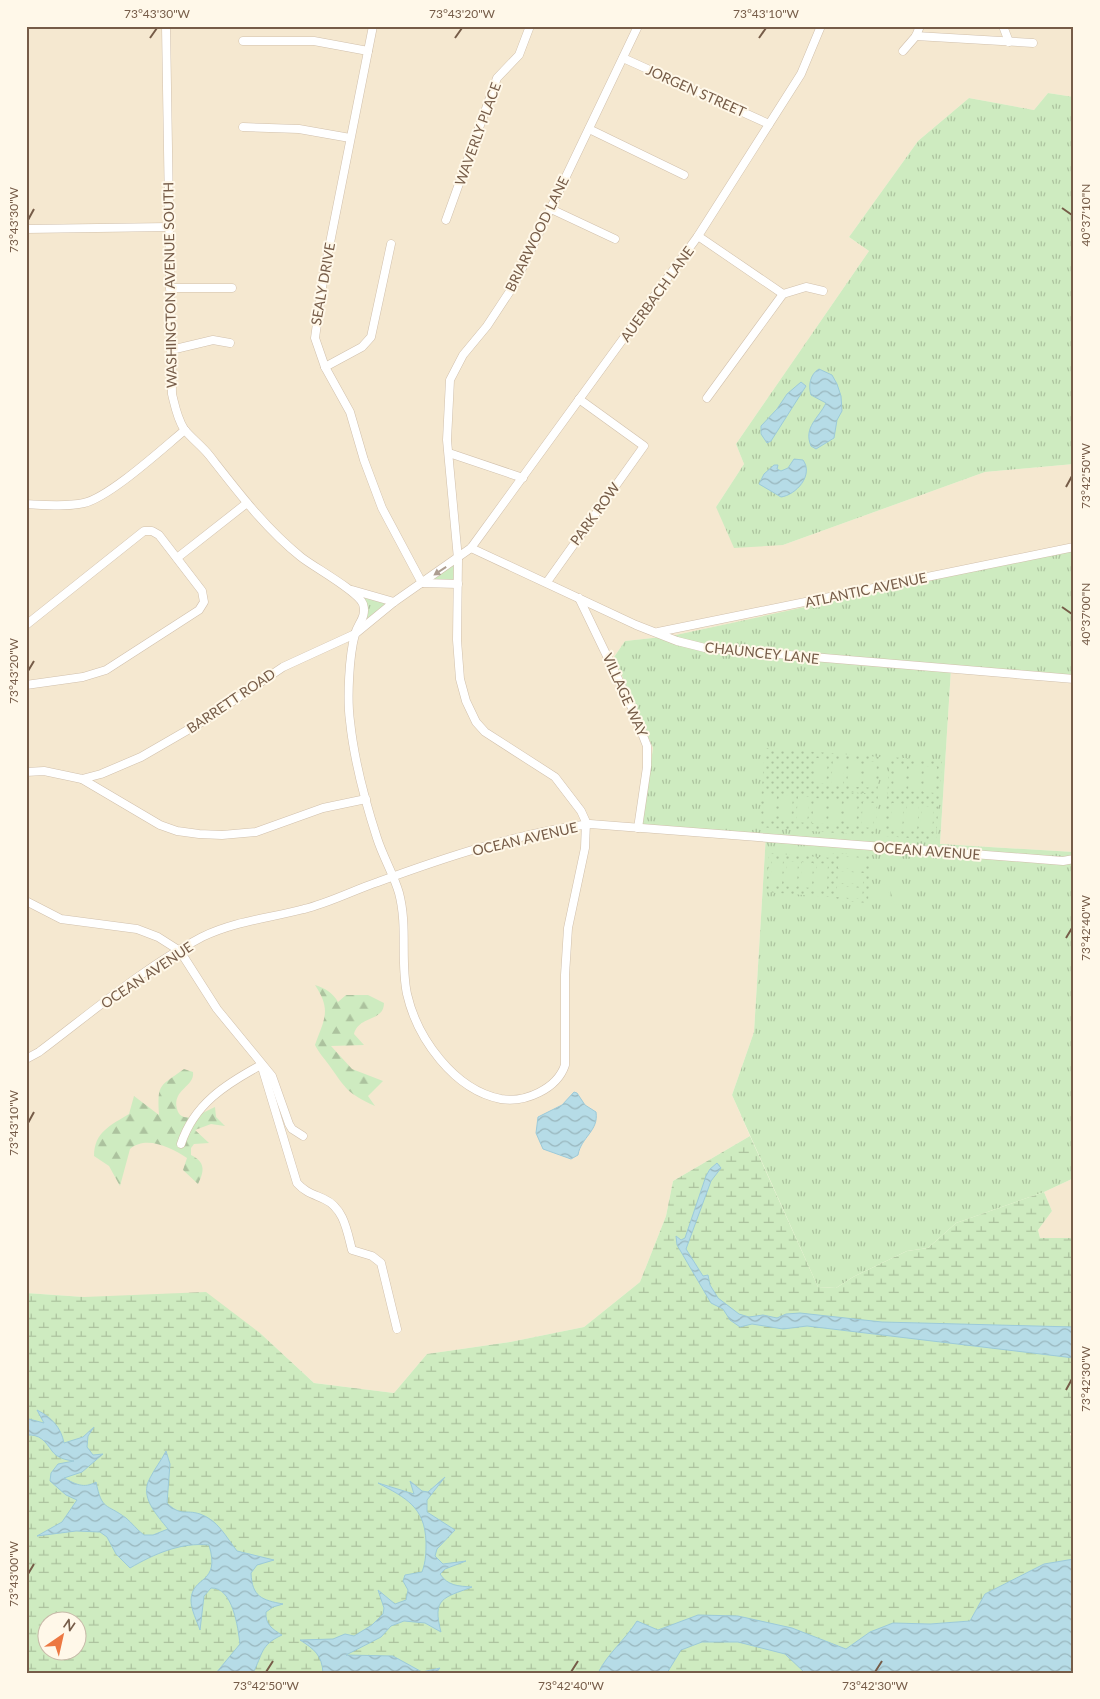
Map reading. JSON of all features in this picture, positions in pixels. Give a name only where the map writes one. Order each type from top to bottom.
[{"type":"street","name":"WASHINGTON AVENUE SOUTH","points":[[166,26],[172,394],[178,417],[185,430],[200,444],[272,531],[301,557],[350,590],[361,600],[364,613],[355,634],[349,688],[350,722],[366,799],[377,838],[398,892],[403,917],[407,993],[415,1017],[428,1043],[448,1068],[480,1091],[500,1098],[526,1096],[550,1086],[560,1077],[565,1065],[565,974],[568,928],[585,848],[586,824]]},
{"type":"street","name":"SEALY DRIVE","points":[[373,26],[350,138],[315,330],[317,348],[325,367],[350,412],[364,460],[382,508],[422,583]]},
{"type":"street","name":"WAVERLY PLACE","points":[[446,220],[498,78],[519,55],[530,26]]},
{"type":"street","name":"BRIARWOOD LANE","points":[[586,824],[582,811],[555,777],[534,762],[498,742],[475,720],[466,701],[460,679],[457,640],[458,559],[448,453],[448,402],[452,372],[487,326],[514,285],[638,26]]},
{"type":"street","name":"AUERBACH LANE","points":[[471,548],[698,236],[801,74],[821,26]]},
{"type":"street","points":[[903,51],[916,36],[920,26]]},
{"type":"street","points":[[1003,26],[1009,42]]},
{"type":"street","points":[[916,36],[1033,43]]},
{"type":"street","points":[[243,41],[314,41],[368,52]]},
{"type":"street","name":"JORGEN STREET","points":[[623,58],[769,124]]},
{"type":"street","points":[[243,127],[299,129],[350,138]]},
{"type":"street","points":[[589,129],[684,175]]},
{"type":"street","points":[[551,209],[615,239]]},
{"type":"street","points":[[26,229],[169,227]]},
{"type":"street","points":[[698,236],[784,294]]},
{"type":"street","points":[[325,367],[362,347],[371,337],[391,244]]},
{"type":"street","points":[[707,398],[784,294],[806,287],[823,291]]},
{"type":"street","points":[[170,288],[232,288]]},
{"type":"street","points":[[171,350],[213,340],[230,343]]},
{"type":"street","name":"PARK ROW","points":[[548,582],[644,446],[579,399]]},
{"type":"street","points":[[26,504],[71,505],[92,501],[108,491],[185,430]]},
{"type":"street","points":[[448,453],[523,478]]},
{"type":"street","points":[[177,558],[247,503]]},
{"type":"street","points":[[26,625],[144,531],[152,531],[159,535],[202,590],[204,602],[199,610],[106,670],[83,677],[26,685]]},
{"type":"street","name":"ATLANTIC AVENUE","points":[[658,632],[1074,547]]},
{"type":"street","points":[[458,559],[471,548]]},
{"type":"street","name":"CHAUNCEY LANE","points":[[471,548],[548,582],[636,625],[692,645],[740,653],[1074,679]]},
{"type":"street","name":"BARRETT ROAD","points":[[26,772],[44,771],[82,778],[101,774],[141,757],[205,720],[283,667],[355,634],[394,602],[458,559]]},
{"type":"street","points":[[422,583],[458,584]]},
{"type":"street","name":"WASHINGTON AVENUE SOUTH","points":[[350,590],[394,602]]},
{"type":"street","name":"VILLAGE WAY","points":[[579,598],[633,710],[647,746],[647,767],[638,828]]},
{"type":"street","points":[[82,778],[160,825],[177,831],[199,834],[222,835],[256,832],[323,808],[366,799]]},
{"type":"street","name":"OCEAN AVENUE","points":[[26,1059],[128,985],[180,951],[219,929],[304,909],[392,877],[500,843],[586,824],[947,853],[1063,861],[1074,859]]},
{"type":"street","points":[[26,901],[61,919],[136,929],[158,937],[180,951],[216,1010],[246,1043],[261,1065],[272,1076],[289,1124],[292,1129],[304,1136]]},
{"type":"street","points":[[182,1144],[190,1124],[209,1098],[227,1084],[261,1065]]},
{"type":"street","points":[[261,1065],[297,1183],[305,1192],[325,1199],[338,1208],[352,1250],[372,1256],[381,1263],[397,1329]]},
{"type":"shaded area","points":[[26,26],[1074,26],[1074,97],[1048,93],[1034,110],[969,98],[918,141],[849,237],[869,251],[736,444],[744,464],[716,507],[783,545],[985,472],[1074,464],[1074,550],[671,636],[625,641],[614,657],[653,748],[642,825],[766,834],[754,1032],[732,1095],[750,1136],[673,1181],[666,1216],[640,1282],[584,1327],[510,1342],[427,1354],[394,1393],[314,1383],[260,1333],[84,1297],[26,1293]]},
{"type":"shaded area","points":[[951,669],[1074,678],[1074,852],[940,844]]},
{"type":"shaded area","points":[[1074,1178],[1074,1238],[1040,1238],[1038,1230],[1052,1211],[1044,1192]]},
{"type":"green space","points":[[1048,93],[1074,97],[1074,464],[985,472],[783,545],[734,548],[716,507],[744,464],[736,444],[869,251],[849,237],[918,141],[969,98],[1034,110]]},
{"type":"green space","points":[[1074,549],[1074,678],[951,669],[940,844],[1074,852],[1074,1178],[1044,1192],[956,1223],[928,1248],[907,1251],[853,1277],[836,1288],[818,1287],[732,1095],[754,1032],[766,834],[642,825],[653,748],[614,657],[625,641],[671,636]]},
{"type":"green space","points":[[458,559],[458,584],[422,583]]},
{"type":"green space","points":[[356,595],[394,602],[355,634],[364,613]]},
{"type":"green space","points":[[765,748],[881,757],[877,794],[785,787],[878,795],[875,836],[759,827]]},
{"type":"green space","points":[[890,757],[942,761],[936,840],[884,836]]},
{"type":"green space","points":[[816,758],[828,759],[826,784],[814,783]]},
{"type":"green space","points":[[833,759],[845,760],[843,785],[831,784]]},
{"type":"green space","points":[[849,760],[861,761],[859,787],[847,786]]},
{"type":"green space","points":[[865,761],[877,762],[875,788],[863,787]]},
{"type":"green space","points":[[895,764],[907,765],[905,790],[893,789]]},
{"type":"green space","points":[[910,765],[922,766],[920,792],[908,791]]},
{"type":"green space","points":[[925,766],[937,767],[935,793],[923,792]]},
{"type":"green space","points":[[765,794],[777,795],[775,820],[763,819]]},
{"type":"green space","points":[[781,795],[793,796],[791,821],[779,820]]},
{"type":"green space","points":[[798,796],[810,797],[807,823],[796,822]]},
{"type":"green space","points":[[814,798],[826,799],[824,824],[812,823]]},
{"type":"green space","points":[[830,799],[842,800],[840,825],[828,824]]},
{"type":"green space","points":[[846,800],[858,801],[856,827],[844,826]]},
{"type":"green space","points":[[863,802],[875,803],[873,828],[861,827]]},
{"type":"green space","points":[[892,803],[904,804],[902,830],[890,829]]},
{"type":"green space","points":[[907,804],[919,805],[917,831],[905,830]]},
{"type":"green space","points":[[922,806],[934,807],[932,832],[920,831]]},
{"type":"green space","points":[[769,853],[832,858],[833,853],[871,855],[868,903],[829,900],[829,897],[766,892]]},
{"type":"green space","points":[[839,856],[865,858],[864,870],[838,868]]},
{"type":"green space","points":[[772,860],[783,861],[782,886],[770,885]]},
{"type":"green space","points":[[787,861],[798,862],[797,887],[785,886]]},
{"type":"green space","points":[[802,862],[813,863],[812,888],[800,887]]},
{"type":"green space","points":[[817,863],[828,864],[827,889],[815,889]]},
{"type":"green space","points":[[838,871],[864,873],[863,884],[837,883]]},
{"type":"green space","points":[[886,884],[892,902],[882,905],[877,886]]},
{"type":"green space","points":[[899,884],[904,903],[895,905],[889,887]]},
{"type":"green space","points":[[837,886],[863,888],[862,899],[836,897]]},
{"type":"green space","points":[[315,985],[328,991],[338,1002],[346,995],[368,995],[384,1003],[380,1013],[361,1024],[354,1034],[364,1045],[331,1046],[352,1069],[383,1081],[368,1096],[375,1106],[348,1090],[315,1045],[325,1015],[325,1009]]},
{"type":"green space","points":[[184,1069],[193,1072],[193,1077],[180,1092],[176,1102],[180,1114],[184,1117],[194,1116],[215,1107],[216,1117],[225,1126],[211,1124],[195,1130],[209,1143],[194,1144],[191,1148],[191,1155],[199,1161],[203,1171],[198,1184],[183,1170],[187,1158],[159,1144],[144,1143],[130,1149],[120,1186],[109,1166],[94,1156],[100,1135],[129,1114],[134,1096],[159,1115],[159,1096],[162,1086]]},
{"type":"green space","points":[[750,1136],[818,1287],[836,1288],[853,1277],[907,1251],[928,1248],[956,1223],[1044,1192],[1052,1211],[1038,1230],[1040,1238],[1074,1238],[1074,1423],[1070,1435],[1074,1437],[1074,1559],[1044,1564],[985,1594],[970,1621],[930,1624],[893,1623],[848,1673],[26,1673],[26,1293],[84,1297],[206,1292],[260,1333],[314,1383],[394,1393],[427,1354],[510,1342],[584,1327],[640,1282],[666,1216],[673,1181]]},
{"type":"water","points":[[819,369],[832,375],[837,384],[841,396],[842,411],[837,420],[834,438],[816,449],[811,446],[809,439],[810,428],[826,403],[811,395],[810,384],[812,377]]},
{"type":"water","points":[[801,382],[806,386],[771,441],[767,443],[761,434],[761,426],[777,409],[787,394]]},
{"type":"water","points":[[794,459],[803,460],[806,472],[802,483],[792,492],[781,497],[759,484],[764,474],[774,465],[778,465],[777,469],[781,471],[788,468]]},
{"type":"water","points":[[574,1092],[577,1093],[585,1105],[596,1112],[596,1119],[595,1124],[582,1143],[578,1155],[571,1159],[543,1149],[536,1133],[538,1117],[562,1105]]},
{"type":"water","points":[[717,1163],[721,1168],[711,1181],[686,1249],[703,1276],[708,1275],[710,1285],[718,1298],[739,1314],[749,1317],[763,1315],[777,1318],[786,1314],[800,1313],[882,1322],[1074,1327],[1074,1358],[807,1326],[783,1329],[752,1324],[740,1327],[730,1320],[723,1309],[711,1303],[677,1245],[676,1236],[681,1240],[685,1238],[706,1176]]},
{"type":"water","points":[[37,1410],[55,1423],[63,1437],[64,1443],[83,1437],[94,1427],[88,1436],[87,1447],[93,1455],[103,1454],[82,1472],[64,1478],[76,1484],[84,1485],[96,1482],[100,1498],[103,1502],[126,1518],[144,1535],[153,1535],[168,1529],[151,1505],[147,1492],[150,1478],[166,1451],[170,1464],[167,1503],[176,1510],[200,1514],[212,1520],[237,1551],[274,1560],[257,1565],[251,1573],[253,1587],[260,1596],[269,1601],[283,1604],[273,1607],[266,1612],[270,1626],[282,1635],[266,1646],[253,1673],[216,1673],[240,1644],[236,1619],[225,1594],[218,1589],[211,1588],[204,1596],[200,1630],[194,1615],[191,1604],[193,1592],[196,1586],[209,1573],[211,1567],[212,1558],[209,1545],[178,1547],[149,1558],[130,1568],[116,1554],[107,1537],[100,1532],[76,1531],[37,1536],[62,1522],[77,1500],[66,1495],[50,1481],[51,1473],[58,1464],[74,1461],[56,1455],[39,1437],[26,1435],[26,1422],[29,1419],[44,1423]]},
{"type":"water","points":[[445,1477],[427,1500],[427,1512],[455,1530],[437,1549],[435,1556],[443,1564],[466,1561],[445,1569],[440,1574],[450,1583],[458,1586],[472,1587],[447,1597],[442,1601],[438,1612],[441,1632],[425,1623],[404,1621],[391,1626],[381,1637],[346,1655],[393,1656],[422,1672],[440,1668],[436,1673],[323,1673],[319,1657],[309,1646],[300,1640],[333,1639],[345,1634],[354,1636],[372,1625],[383,1614],[384,1608],[378,1590],[395,1604],[406,1600],[408,1590],[403,1581],[405,1575],[422,1572],[426,1557],[426,1542],[422,1520],[418,1512],[405,1499],[378,1483],[414,1494],[410,1481],[422,1491],[428,1492]]},
{"type":"water","points":[[1074,1559],[1074,1673],[805,1673],[785,1654],[738,1642],[702,1642],[681,1650],[667,1673],[598,1673],[637,1621],[658,1630],[698,1615],[738,1616],[792,1628],[846,1649],[870,1632],[893,1623],[930,1624],[970,1621],[985,1594],[1044,1564]]}]
